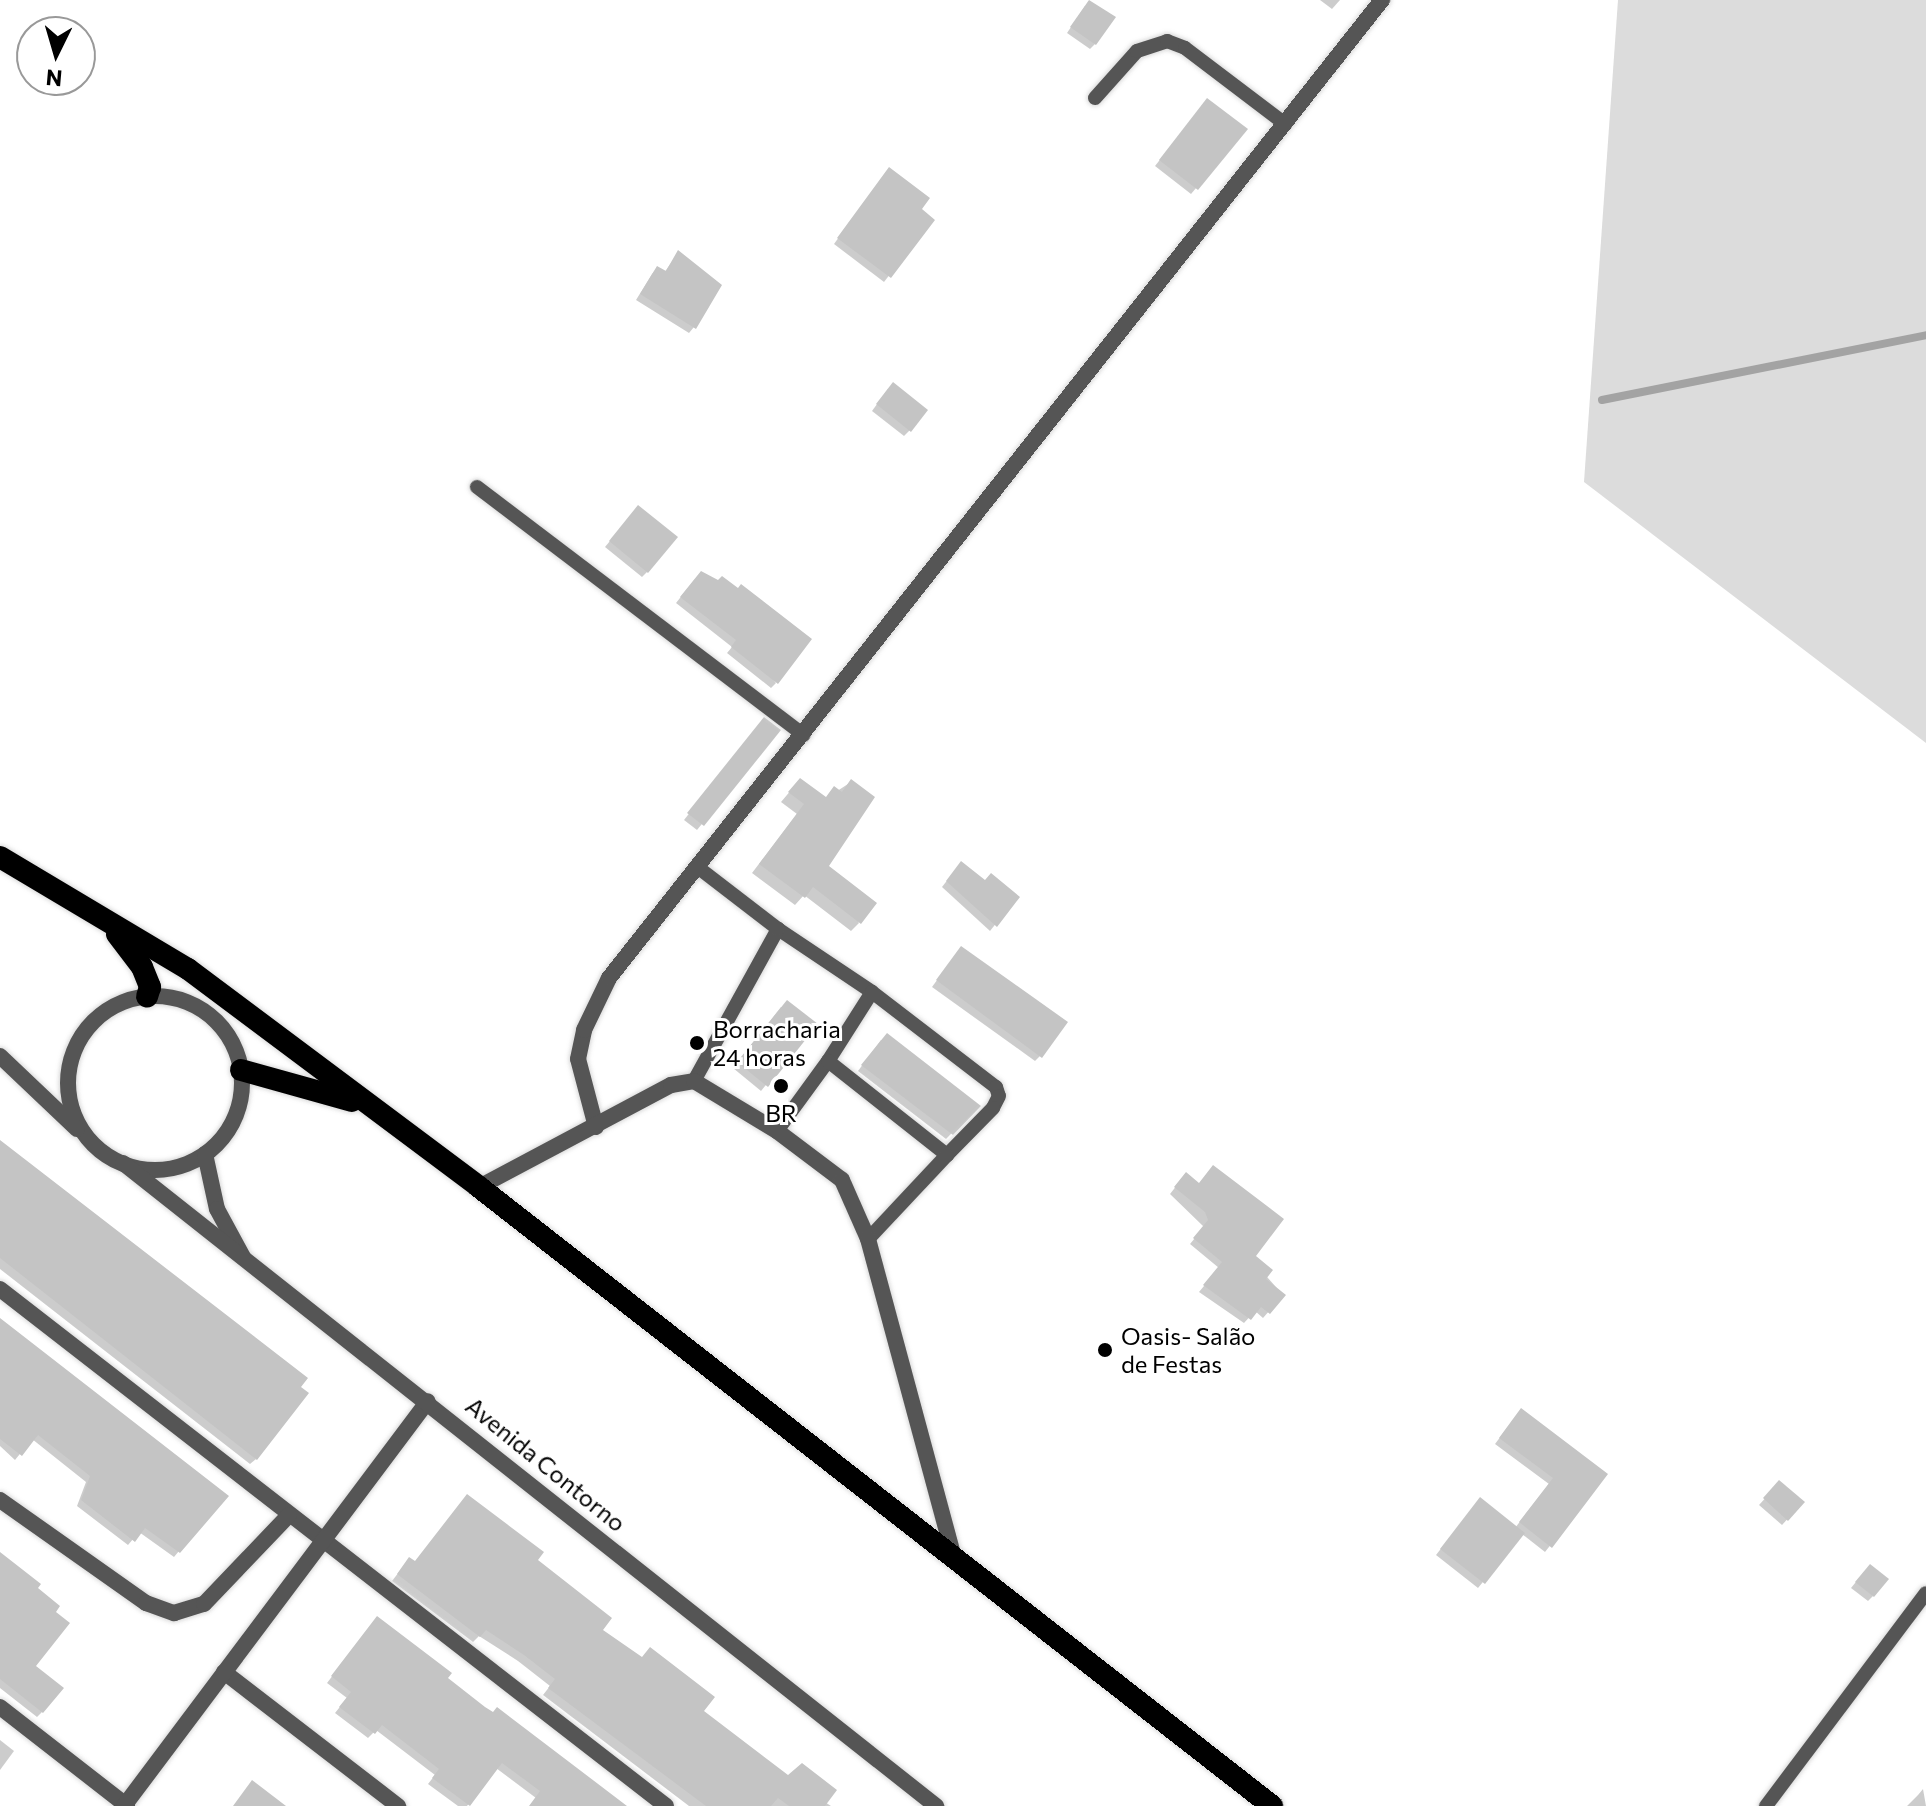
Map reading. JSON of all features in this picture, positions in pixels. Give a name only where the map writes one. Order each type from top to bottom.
[{"type":"highway","points":[[0,857],[188,969],[479,1187],[956,1563],[1272,1806]]},
{"type":"highway","points":[[93,912],[132,948],[150,987],[147,997]]},
{"type":"highway","points":[[241,1070],[371,1108]]},
{"type":"street","points":[[596,1127],[578,1059],[591,1012],[609,978],[700,869],[1382,0]]},
{"type":"street","points":[[0,1056],[92,1143],[123,1163],[156,1170],[205,1154],[235,1118],[241,1070],[230,1040],[209,1015],[180,1000],[147,997],[110,1009],[82,1036],[69,1071],[72,1110],[92,1143]]},
{"type":"street","points":[[479,1187],[671,1085],[694,1081],[777,1131],[842,1180],[868,1239],[956,1563]]},
{"type":"street","points":[[205,1154],[217,1209],[248,1265]]},
{"type":"street","name":"Avenida Contorno","points":[[123,1163],[248,1265],[428,1401],[936,1806]]},
{"type":"street","points":[[0,1289],[666,1806]]},
{"type":"street","points":[[0,1707],[125,1806],[428,1401]]},
{"type":"street","points":[[0,1500],[146,1603],[174,1613],[204,1604],[289,1515]]},
{"type":"street","points":[[224,1672],[398,1806]]},
{"type":"lane","points":[[1095,98],[1137,51],[1167,41],[1185,48],[1285,124]]},
{"type":"lane","points":[[477,487],[804,735]]},
{"type":"lane","points":[[700,869],[778,929],[872,992],[996,1087],[999,1096],[993,1108],[868,1239]]},
{"type":"lane","points":[[694,1081],[778,929]]},
{"type":"lane","points":[[777,1131],[828,1061],[872,992]]},
{"type":"lane","points":[[828,1061],[947,1155]]},
{"type":"lane","points":[[1766,1806],[1926,1593]]},
{"type":"shaded area","points":[[1618,0],[1926,0],[1926,743],[1584,482]]},
{"type":"building","points":[[1089,0],[1116,17],[1096,45],[1070,27]]},
{"type":"building","points":[[1207,98],[1248,129],[1198,190],[1159,160]]},
{"type":"building","points":[[889,167],[930,198],[922,209],[935,220],[891,278],[837,238]]},
{"type":"building","points":[[678,250],[722,285],[696,329],[640,294],[657,266],[666,271]]},
{"type":"building","points":[[893,382],[928,410],[911,432],[876,404]]},
{"type":"building","points":[[638,505],[678,537],[648,573],[609,541]]},
{"type":"building","points":[[701,571],[718,580],[722,576],[738,588],[741,584],[812,639],[778,684],[731,647],[736,640],[680,597]]},
{"type":"building","points":[[764,717],[781,730],[704,826],[687,813]]},
{"type":"building","points":[[800,778],[826,797],[834,786],[842,792],[851,779],[875,797],[829,866],[877,903],[861,924],[813,887],[805,898],[759,864],[804,804],[788,792]]},
{"type":"building","points":[[961,861],[985,880],[991,873],[1020,897],[997,927],[946,881]]},
{"type":"building","points":[[961,946],[1068,1022],[1042,1058],[936,980]]},
{"type":"building","points":[[787,1000],[818,1024],[768,1087],[737,1062]]},
{"type":"building","points":[[887,1033],[981,1106],[953,1135],[861,1065]]},
{"type":"building","points":[[0,1140],[308,1378],[301,1387],[309,1393],[257,1460],[0,1258]]},
{"type":"building","points":[[1213,1165],[1284,1219],[1256,1256],[1273,1270],[1266,1279],[1286,1295],[1270,1314],[1261,1307],[1251,1320],[1203,1285],[1222,1262],[1193,1238],[1208,1220],[1205,1212],[1174,1187],[1186,1172],[1199,1183]]},
{"type":"building","points":[[0,1318],[229,1496],[180,1553],[145,1528],[135,1542],[81,1500],[90,1476],[38,1435],[22,1456],[0,1439]]},
{"type":"building","points":[[1521,1408],[1608,1474],[1552,1548],[1519,1522],[1553,1478],[1499,1438]]},
{"type":"building","points":[[1779,1480],[1805,1502],[1788,1521],[1763,1498]]},
{"type":"building","points":[[467,1494],[544,1552],[538,1560],[612,1618],[603,1630],[642,1657],[650,1647],[715,1697],[704,1711],[788,1775],[802,1763],[837,1790],[825,1806],[789,1806],[778,1798],[771,1806],[706,1806],[548,1688],[555,1679],[524,1655],[486,1630],[480,1637],[397,1574],[409,1557],[415,1561]]},
{"type":"building","points":[[1480,1497],[1525,1533],[1485,1584],[1440,1549]]},
{"type":"building","points":[[0,1552],[41,1584],[38,1588],[60,1606],[56,1612],[70,1623],[36,1666],[64,1688],[43,1713],[0,1679]]},
{"type":"building","points":[[1870,1564],[1889,1579],[1874,1597],[1855,1582]]},
{"type":"building","points":[[377,1616],[452,1673],[448,1678],[485,1707],[493,1712],[497,1707],[627,1806],[529,1806],[540,1791],[502,1763],[470,1806],[432,1778],[439,1769],[382,1725],[375,1734],[339,1707],[351,1692],[331,1676]]},
{"type":"building","points":[[252,1780],[286,1806],[233,1806]]},
{"type":"waterway","points":[[1602,400],[1926,335]]},
{"type":"place","name":"Borracharia 24 horas","points":[[697,1043]]},
{"type":"place","name":"BR","points":[[781,1086]]},
{"type":"place","name":"Oasis- Salão de Festas","points":[[1105,1350]]}]
